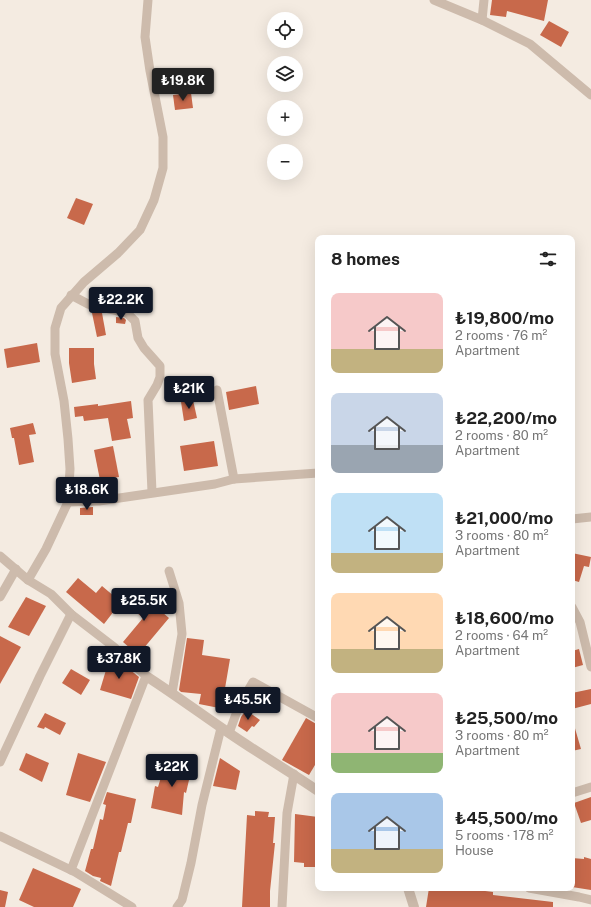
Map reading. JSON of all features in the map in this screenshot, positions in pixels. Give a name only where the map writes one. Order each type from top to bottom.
[{"type":"street","points":[[28,580],[46,549],[68,502],[70,469],[69,454],[64,400],[55,354],[55,328],[61,308],[84,282],[118,253],[140,230],[154,200],[163,168],[163,137],[145,37],[148,0]]},
{"type":"street","points":[[434,0],[482,20],[530,44],[591,95]]},
{"type":"street","points":[[482,20],[484,0]]},
{"type":"street","points":[[71,295],[88,304],[127,314],[135,321],[138,338],[144,348],[160,366],[160,377],[148,400],[152,492]]},
{"type":"street","points":[[217,390],[234,479]]},
{"type":"street","points":[[68,502],[99,501],[152,492],[215,484],[234,479],[315,473]]},
{"type":"street","points":[[575,519],[591,517]]},
{"type":"street","points":[[0,556],[28,580],[51,594],[70,614],[114,647],[146,676],[315,789]]},
{"type":"street","points":[[0,597],[16,569]]},
{"type":"street","points":[[169,571],[179,603],[182,634],[172,693]]},
{"type":"street","points":[[575,613],[580,622],[591,667]]},
{"type":"street","points":[[0,762],[70,614]]},
{"type":"street","points":[[71,870],[146,676]]},
{"type":"street","points":[[177,907],[182,900],[191,864],[202,805],[225,730],[253,682],[315,716]]},
{"type":"street","points":[[282,907],[287,813],[294,774]]},
{"type":"street","points":[[575,792],[591,787]]},
{"type":"street","points":[[0,836],[71,870],[132,907]]},
{"type":"street","points":[[409,891],[414,907]]},
{"type":"street","points":[[546,891],[591,900]]},
{"type":"building","points":[[492,0],[548,0],[544,21],[507,11],[506,17],[490,15]]},
{"type":"building","points":[[549,21],[569,32],[561,47],[540,35]]},
{"type":"building","points":[[191,93],[193,108],[175,110],[173,95]]},
{"type":"building","points":[[76,198],[93,204],[84,225],[67,218]]},
{"type":"building","points":[[92,313],[102,313],[106,335],[97,337]]},
{"type":"building","points":[[116,317],[124,318],[126,320],[125,324],[116,323]]},
{"type":"building","points":[[37,343],[40,362],[7,368],[4,349]]},
{"type":"building","points":[[69,348],[94,348],[96,379],[72,383],[69,363]]},
{"type":"building","points":[[256,386],[259,404],[229,410],[226,392]]},
{"type":"building","points":[[193,400],[197,418],[184,421],[181,402]]},
{"type":"building","points":[[131,401],[133,418],[127,419],[131,438],[112,441],[108,418],[84,421],[83,416],[75,417],[74,407],[98,404],[98,406]]},
{"type":"building","points":[[33,423],[36,434],[29,435],[34,462],[19,465],[14,438],[12,438],[10,428]]},
{"type":"building","points":[[214,441],[218,466],[184,471],[180,446]]},
{"type":"building","points":[[113,446],[119,477],[100,480],[94,450]]},
{"type":"building","points":[[93,507],[93,515],[80,515],[80,508]]},
{"type":"building","points":[[575,554],[591,557],[589,567],[584,566],[579,582],[575,581]]},
{"type":"building","points":[[78,578],[96,593],[102,586],[121,602],[104,624],[66,592]]},
{"type":"building","points":[[136,590],[169,618],[138,655],[123,642],[143,618],[125,603]]},
{"type":"building","points":[[26,597],[46,606],[29,636],[8,627]]},
{"type":"building","points":[[0,636],[21,647],[0,684]]},
{"type":"building","points":[[187,638],[204,640],[202,655],[230,659],[223,700],[220,700],[219,708],[199,704],[201,694],[181,692],[179,690]]},
{"type":"building","points":[[579,649],[583,665],[575,667],[575,650]]},
{"type":"building","points":[[109,660],[124,665],[139,677],[131,699],[100,690]]},
{"type":"building","points":[[71,669],[90,680],[81,695],[62,683]]},
{"type":"building","points":[[591,689],[591,704],[575,708],[575,692]]},
{"type":"building","points":[[246,710],[260,720],[247,732],[238,726],[241,717]]},
{"type":"building","points":[[45,713],[66,723],[60,735],[45,727],[44,729],[37,727]]},
{"type":"building","points":[[306,718],[315,723],[315,765],[309,775],[282,760]]},
{"type":"building","points":[[575,728],[581,749],[575,750]]},
{"type":"building","points":[[26,753],[49,763],[42,782],[19,770]]},
{"type":"building","points":[[78,753],[106,762],[90,802],[66,795]]},
{"type":"building","points":[[167,758],[192,767],[186,793],[184,792],[182,815],[151,808],[155,786],[158,787]]},
{"type":"building","points":[[220,758],[240,771],[236,790],[213,786]]},
{"type":"building","points":[[107,792],[136,799],[131,823],[128,823],[111,886],[100,881],[101,878],[93,876],[85,871],[91,849],[93,849],[100,819],[103,820],[106,805],[103,804]]},
{"type":"building","points":[[591,797],[591,820],[581,823],[575,803]]},
{"type":"building","points":[[255,811],[269,812],[268,817],[275,817],[273,843],[275,843],[270,891],[270,907],[242,907],[247,815],[255,816]]},
{"type":"building","points":[[295,814],[315,817],[315,867],[304,867],[304,863],[294,862]]},
{"type":"building","points":[[584,857],[591,859],[591,890],[575,887],[575,858],[584,859]]},
{"type":"building","points":[[33,868],[81,889],[73,907],[34,907],[19,900]]},
{"type":"building","points":[[0,890],[8,892],[5,907],[0,907]]},
{"type":"building","points":[[429,891],[485,891],[493,892],[493,895],[553,902],[553,907],[426,907]]}]
